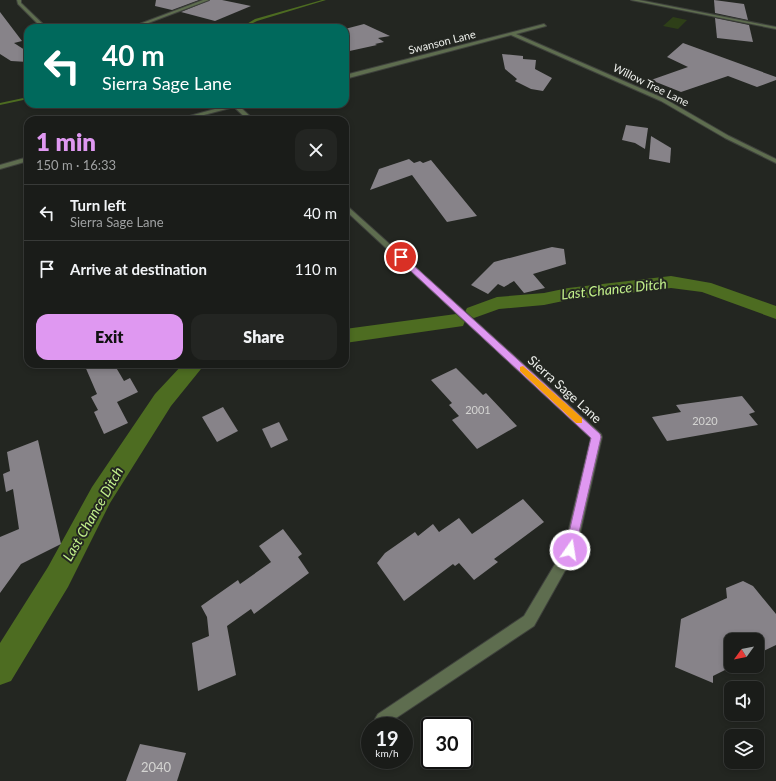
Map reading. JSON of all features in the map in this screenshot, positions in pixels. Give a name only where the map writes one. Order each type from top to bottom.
[{"type":"street","points":[[19,0],[19,3],[41,24]]},
{"type":"street","points":[[142,24],[207,0]]},
{"type":"street","points":[[633,0],[776,28]]},
{"type":"street","name":"Swanson Lane","points":[[349,76],[544,25]]},
{"type":"street","name":"Willow Tree Lane","points":[[514,34],[663,100],[727,137],[776,161]]},
{"type":"street","points":[[194,116],[225,108]]},
{"type":"street","points":[[240,108],[247,116]]},
{"type":"street","points":[[0,167],[24,160]]},
{"type":"street","name":"Sierra Sage Lane","points":[[349,210],[596,437],[570,550],[529,621],[387,717]]},
{"type":"green space","points":[[673,17],[687,20],[678,29],[663,26]]},
{"type":"building","points":[[156,0],[199,0],[172,10],[155,6]]},
{"type":"building","points":[[210,0],[222,0],[251,6],[215,21],[181,12]]},
{"type":"building","points":[[714,0],[744,4],[748,20],[715,13]]},
{"type":"building","points":[[0,12],[22,41],[14,43],[24,49],[24,62],[11,61],[0,54]]},
{"type":"building","points":[[715,18],[749,25],[753,42],[717,38]]},
{"type":"building","points":[[364,24],[390,36],[378,38],[384,42],[375,44],[377,45],[349,51],[349,28]]},
{"type":"building","points":[[683,43],[776,77],[776,80],[757,87],[728,76],[681,92],[651,80],[688,67],[667,57]]},
{"type":"building","points":[[502,54],[523,56],[523,59],[536,60],[535,69],[552,78],[543,91],[531,89],[515,81],[517,79],[505,69]]},
{"type":"building","points":[[626,125],[648,128],[645,149],[635,143],[622,140]]},
{"type":"building","points":[[651,136],[671,148],[670,163],[649,159]]},
{"type":"building","points":[[409,159],[414,163],[420,161],[423,163],[431,160],[477,216],[447,222],[412,175],[370,190],[379,169]]},
{"type":"building","points":[[552,247],[564,249],[566,264],[533,274],[545,288],[524,293],[514,281],[504,287],[498,284],[488,294],[471,285],[494,262]]},
{"type":"building","points":[[86,368],[116,368],[124,381],[130,378],[138,392],[117,402],[128,423],[104,434],[94,412],[98,410],[91,397],[97,394]]},
{"type":"building","points":[[456,368],[483,395],[486,393],[517,426],[477,449],[452,420],[459,416],[449,405],[452,403],[431,380]]},
{"type":"building","points":[[742,396],[755,412],[749,414],[758,425],[667,441],[652,417],[681,412],[676,405]]},
{"type":"building","points":[[223,407],[238,431],[217,442],[202,417]]},
{"type":"building","points":[[279,422],[288,440],[271,448],[262,429]]},
{"type":"building","points":[[38,440],[61,544],[21,564],[0,593],[0,537],[19,529],[13,489],[6,492],[3,474],[10,471],[7,452]]},
{"type":"building","points":[[523,499],[544,522],[494,559],[498,562],[474,580],[459,563],[455,566],[453,564],[404,601],[377,563],[385,553],[415,532],[418,536],[433,524],[439,532],[459,518],[472,534]]},
{"type":"building","points":[[283,529],[302,554],[298,557],[309,573],[254,614],[251,609],[227,626],[236,675],[198,691],[192,643],[209,636],[207,617],[201,606],[238,580],[240,584],[271,562],[259,546]]},
{"type":"building","points":[[743,581],[753,586],[776,614],[776,645],[764,651],[764,633],[724,633],[724,670],[713,676],[713,683],[675,667],[681,619],[727,598],[726,588]]},
{"type":"building","points":[[140,744],[186,753],[177,781],[126,781]]},
{"type":"waterway","points":[[248,24],[256,20],[325,0]]},
{"type":"waterway","points":[[0,104],[24,99]]},
{"type":"waterway","name":"Last Chance Ditch","points":[[474,312],[497,303],[544,299],[568,294],[671,282],[705,287],[776,313]]},
{"type":"waterway","name":"Last Chance Ditch","points":[[349,335],[456,321]]},
{"type":"waterway","name":"Last Chance Ditch","points":[[0,670],[58,577],[101,495],[163,400],[191,368]]},
{"type":"slow traffic","points":[[523,369],[579,421]]},
{"type":"route","points":[[401,257],[596,437],[570,550]]}]
